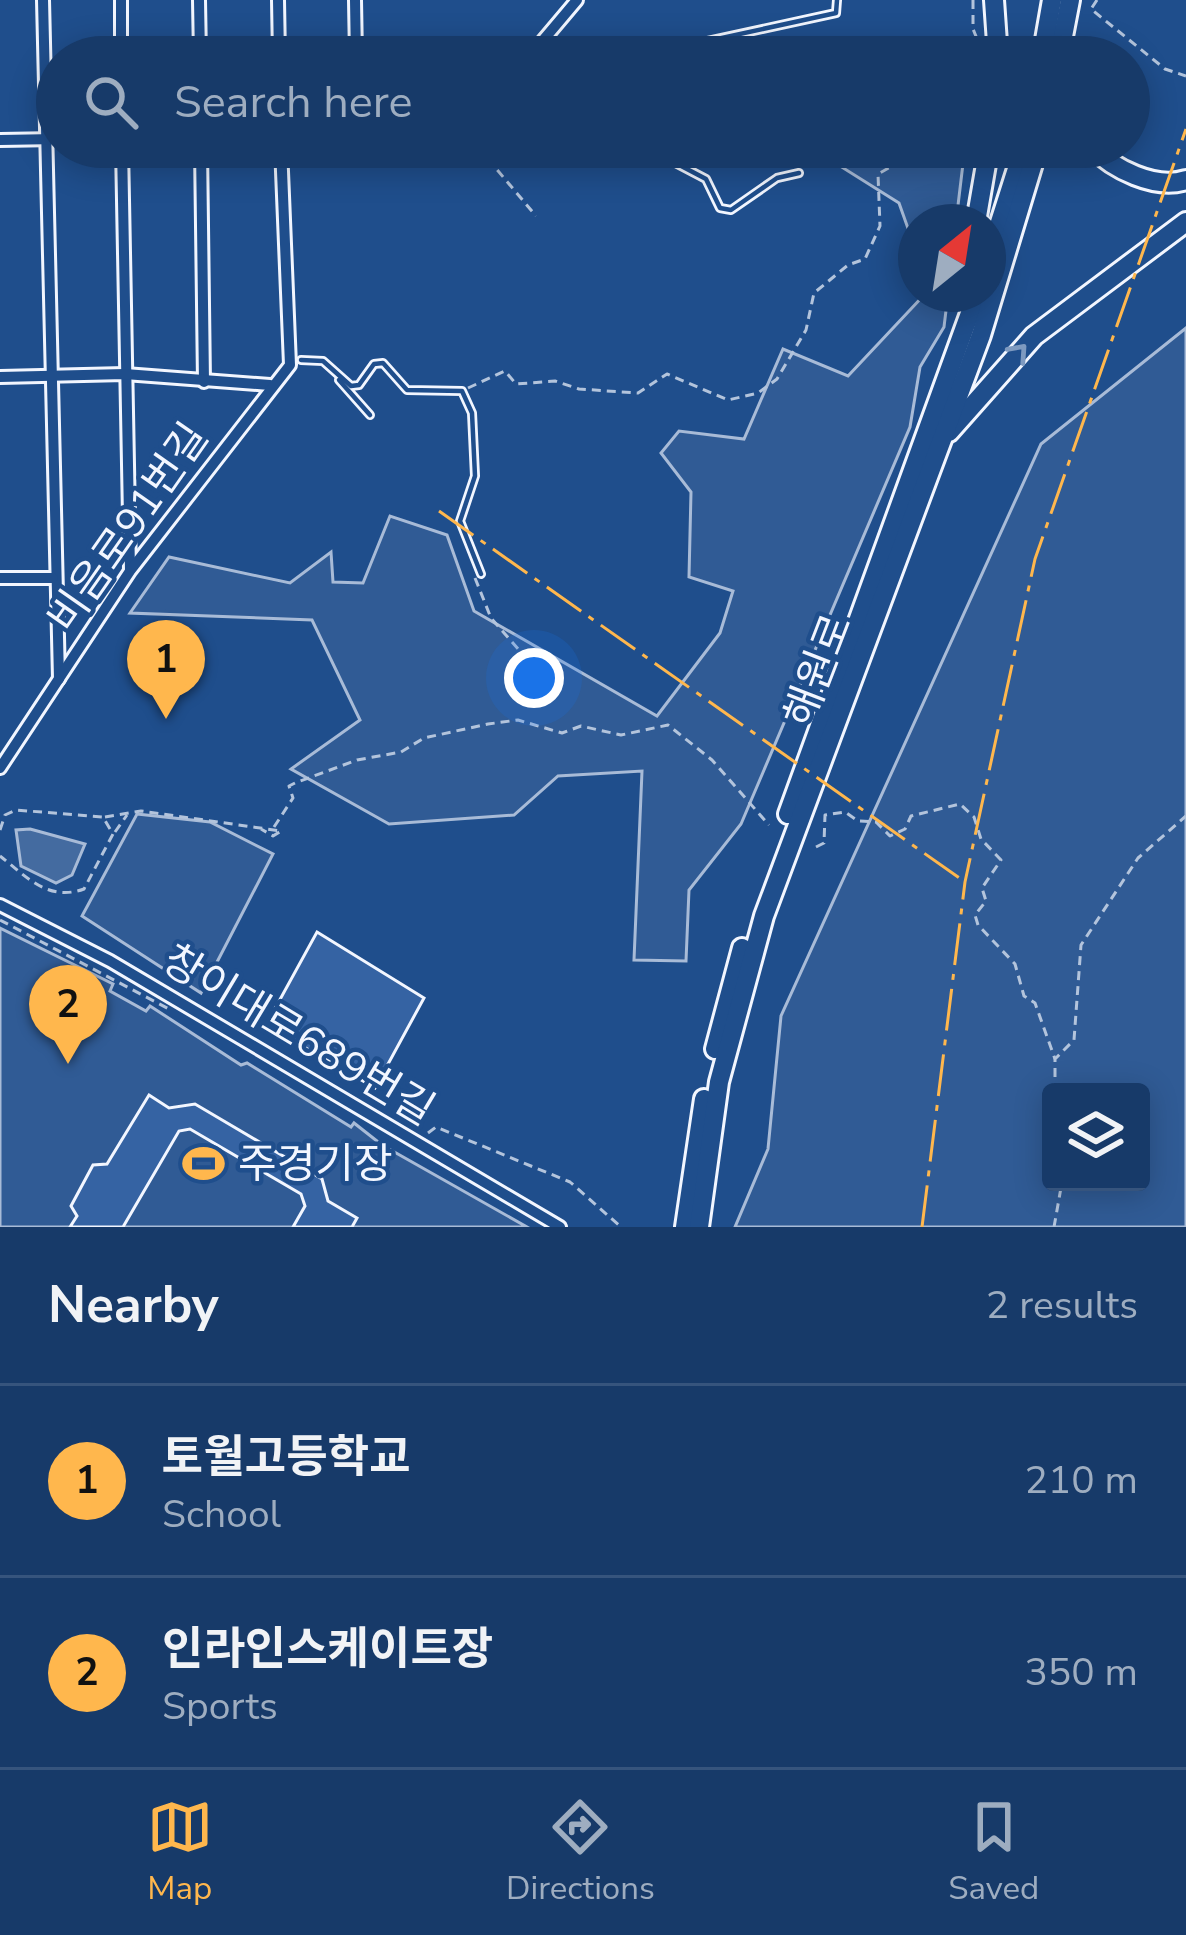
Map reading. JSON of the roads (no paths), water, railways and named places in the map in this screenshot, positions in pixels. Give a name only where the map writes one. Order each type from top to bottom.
[{"type":"highway","points":[[994,0],[997,36]]},
{"type":"highway","points":[[1063,36],[1070,0]]},
{"type":"highway","points":[[1070,0],[1070,36]]},
{"type":"highway","points":[[979,204],[985,168]]},
{"type":"highway","points":[[1006,204],[1017,168]]},
{"type":"highway","name":"해원로","points":[[699,1227],[719,1082],[764,916],[981,335],[1032,168]]},
{"type":"highway","points":[[1121,168],[1174,184],[1186,180]]},
{"type":"highway","points":[[942,440],[1034,336],[1186,222]]},
{"type":"highway","name":"해원로","points":[[685,1227],[705,1094],[754,907],[971,312]]},
{"type":"street","points":[[44,0],[46,36]]},
{"type":"street","points":[[121,0],[121,36]]},
{"type":"street","points":[[199,0],[200,36]]},
{"type":"street","points":[[278,0],[279,36]]},
{"type":"street","points":[[355,0],[356,36]]},
{"type":"street","points":[[547,36],[577,0]]},
{"type":"street","points":[[0,140],[36,139]]},
{"type":"street","points":[[52,168],[53,578],[59,682]]},
{"type":"street","points":[[122,168],[130,571]]},
{"type":"street","points":[[201,168],[204,382]]},
{"type":"street","points":[[282,168],[291,348],[302,360]]},
{"type":"street","name":"비음로91번길","points":[[0,768],[130,571],[290,365],[291,348]]},
{"type":"street","points":[[0,376],[125,374],[270,385]]},
{"type":"street","points":[[0,578],[53,578]]},
{"type":"street","name":"창이대로689번길","points":[[0,904],[110,961],[560,1227]]},
{"type":"lane","points":[[730,36],[836,13],[836,0]]},
{"type":"lane","points":[[685,168],[706,179],[720,208],[731,210],[777,178],[800,173]]},
{"type":"lane","points":[[302,360],[323,361],[370,415]]},
{"type":"lane","points":[[335,376],[358,385],[374,364],[383,363],[407,390],[462,391],[472,413],[476,476],[460,521],[481,574]]},
{"type":"place","name":"토월고등학교","points":[[166,719]]},
{"type":"place","name":"인라인스케이트장","points":[[68,1064]]},
{"type":"place","name":"주경기장","points":[[204,1163]]}]
